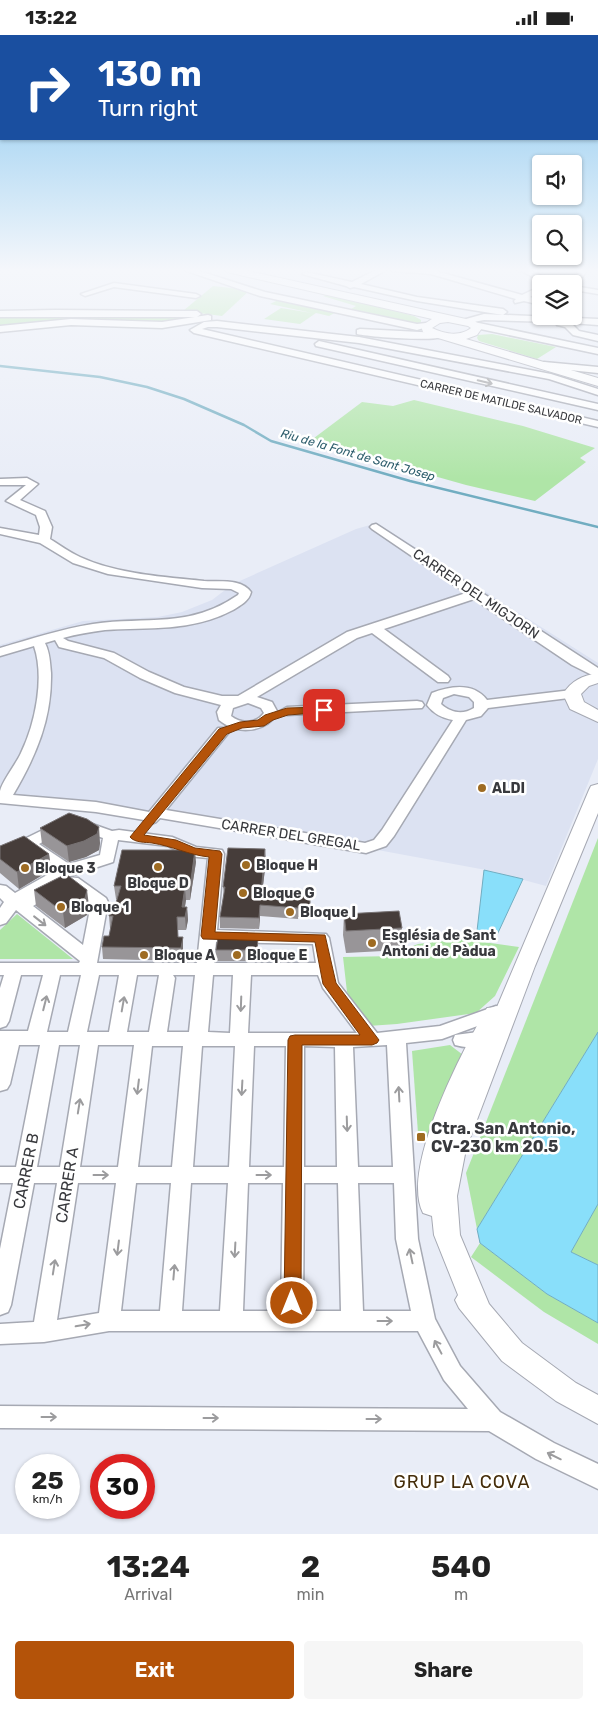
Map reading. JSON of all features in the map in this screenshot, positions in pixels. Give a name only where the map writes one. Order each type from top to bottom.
[{"type":"main road","points":[[457,339],[598,382]]},
{"type":"main road","points":[[471,339],[484,346]]},
{"type":"main road","points":[[594,677],[576,686],[574,699],[597,718]]},
{"type":"main road","points":[[598,790],[524,966],[472,1033],[438,1139],[431,1197],[436,1238],[455,1285],[512,1351],[566,1392],[598,1410]]},
{"type":"main road","points":[[472,1033],[471,1099],[453,1149],[444,1196],[447,1235],[476,1308]]},
{"type":"street","name":"CARRER DE MATILDE SALVADOR","points":[[229,339],[598,425]]},
{"type":"street","points":[[298,355],[327,339]]},
{"type":"street","points":[[375,339],[551,377],[598,393]]},
{"type":"street","points":[[536,339],[598,351]]},
{"type":"street","points":[[318,344],[598,407]]},
{"type":"street","points":[[567,345],[562,348],[598,356]]},
{"type":"street","points":[[544,365],[598,370]]},
{"type":"street","points":[[0,482],[27,481],[33,484],[12,501],[41,513],[46,527],[44,540]]},
{"type":"street","name":"CARRER DEL MIGJORN","points":[[376,527],[577,662],[594,677]]},
{"type":"street","points":[[0,531],[44,540],[75,559],[121,574],[215,586],[232,586],[241,588],[245,592],[244,597],[237,603],[206,616],[162,625],[118,625],[6,650]]},
{"type":"street","points":[[136,837],[231,715],[259,694],[335,644],[373,627],[476,594]]},
{"type":"street","points":[[373,627],[450,687],[480,701],[574,699]]},
{"type":"street","points":[[53,640],[117,659],[173,688],[207,699],[231,715],[254,725],[270,713],[287,711],[417,705],[447,714],[473,714],[478,712],[480,701]]},
{"type":"street","points":[[1,798],[25,763],[36,737],[42,717],[53,640]]},
{"type":"street","points":[[447,714],[436,697],[450,687]]},
{"type":"street","points":[[259,694],[270,713]]},
{"type":"street","name":"CARRER DEL GREGAL","points":[[1,798],[96,807],[366,848],[380,843],[388,833],[447,714]]},
{"type":"street","points":[[0,857],[70,821],[111,836],[172,842],[193,852],[216,854],[205,969],[195,1039],[170,1321]]},
{"type":"street","points":[[0,890],[5,910],[66,870],[107,858],[111,836]]},
{"type":"street","points":[[28,843],[66,870]]},
{"type":"street","name":"CARRER A","points":[[44,1332],[68,1175],[89,966],[100,902],[72,882],[60,883],[26,903],[23,907],[89,966]]},
{"type":"street","points":[[208,936],[320,938],[329,984],[372,1040]]},
{"type":"street","points":[[0,1021],[7,969],[53,969],[89,966],[129,969],[325,969]]},
{"type":"street","name":"CARRER B","points":[[0,1305],[25,1175],[53,969]]},
{"type":"street","points":[[116,1039],[129,969]]},
{"type":"street","points":[[231,1321],[238,1175],[242,969]]},
{"type":"street","points":[[109,1321],[127,1175],[151,1039],[166,978]]},
{"type":"street","points":[[0,1084],[5,1038],[372,1040],[472,1033]]},
{"type":"street","points":[[396,1037],[407,1239],[424,1321],[452,1373],[492,1420],[545,1451],[598,1477]]},
{"type":"street","points":[[292,1321],[295,1040]]},
{"type":"street","points":[[344,1040],[352,1321]]},
{"type":"street","points":[[0,1175],[404,1175]]},
{"type":"street","points":[[0,1334],[44,1332],[109,1321],[424,1321]]},
{"type":"street","points":[[0,1417],[492,1420]]},
{"type":"shaded area","points":[[377,523],[598,663],[598,759],[546,886],[486,870],[356,846],[170,816],[0,799],[0,645],[83,621],[158,617],[182,612],[212,600],[233,584],[356,529]]},
{"type":"green space","points":[[478,339],[516,339],[556,347],[537,359],[479,341]]},
{"type":"green space","points":[[414,400],[523,426],[595,448],[580,458],[586,462],[535,501],[466,485],[310,441],[362,402],[393,406]]},
{"type":"green space","points":[[598,838],[598,1032],[477,1229],[466,1173]]},
{"type":"green space","points":[[17,914],[73,959],[0,959],[0,930]]},
{"type":"green space","points":[[462,939],[519,947],[495,996],[476,1013],[368,1026],[347,992],[343,957],[396,956],[405,949],[418,944]]},
{"type":"green space","points":[[450,1045],[463,1055],[438,1139],[418,1133],[412,1051]]},
{"type":"green space","points":[[598,1204],[598,1265],[571,1252]]},
{"type":"green space","points":[[480,1243],[547,1294],[598,1323],[598,1344],[544,1312],[471,1257]]},
{"type":"water","points":[[484,870],[523,879],[497,935],[477,931]]},
{"type":"water","points":[[598,1032],[598,1204],[571,1252],[598,1265],[598,1323],[547,1294],[480,1243],[477,1229]]},
{"type":"building","points":[[69,813],[87,819],[99,827],[97,834],[84,841],[67,846],[40,828]]},
{"type":"building","points":[[24,836],[49,854],[17,872],[0,859],[0,846]]},
{"type":"building","points":[[228,848],[265,849],[261,893],[310,894],[310,906],[298,906],[298,908],[260,905],[259,918],[220,917],[225,887],[223,887]]},
{"type":"building","points":[[122,850],[195,850],[190,887],[185,887],[182,907],[187,907],[185,917],[177,917],[178,937],[183,937],[181,948],[102,947],[104,936],[109,936],[113,916],[109,916],[111,906],[115,906],[121,886],[114,886]]},
{"type":"building","points":[[66,874],[87,890],[85,898],[63,912],[34,890]]},
{"type":"building","points":[[399,911],[402,928],[346,931],[344,914]]},
{"type":"building","points":[[229,933],[248,933],[248,938],[258,938],[257,950],[216,950],[218,937],[229,937]]},
{"type":"waterway","name":"Riu de la Font de Sant Josep","points":[[0,366],[100,377],[147,387],[184,399],[244,425],[271,441],[410,481],[598,527]]},
{"type":"place","name":"ALDI","points":[[482,788]]},
{"type":"place","name":"Bloque H","points":[[246,865]]},
{"type":"place","name":"Bloque D","points":[[158,867]]},
{"type":"place","name":"Bloque 3","points":[[25,868]]},
{"type":"place","name":"Bloque G","points":[[243,893]]},
{"type":"place","name":"Bloque 1","points":[[61,907]]},
{"type":"place","name":"Bloque I","points":[[290,912]]},
{"type":"place","name":"Església de Sant Antoni de Pàdua","points":[[372,943]]},
{"type":"place","name":"Bloque A","points":[[144,955]]},
{"type":"place","name":"Bloque E","points":[[237,955]]},
{"type":"place","name":"Ctra. San Antonio, CV-230 km 20.5","points":[[421,1137]]},
{"type":"district","name":"GRUP LA COVA","points":[[462,1482]]},
{"type":"route","points":[[292,1303],[295,1040],[372,1040],[329,984],[320,938],[208,936],[216,854],[193,852],[172,842],[136,837],[223,731],[240,725],[254,725],[266,721],[269,717],[287,711],[324,710]]}]
